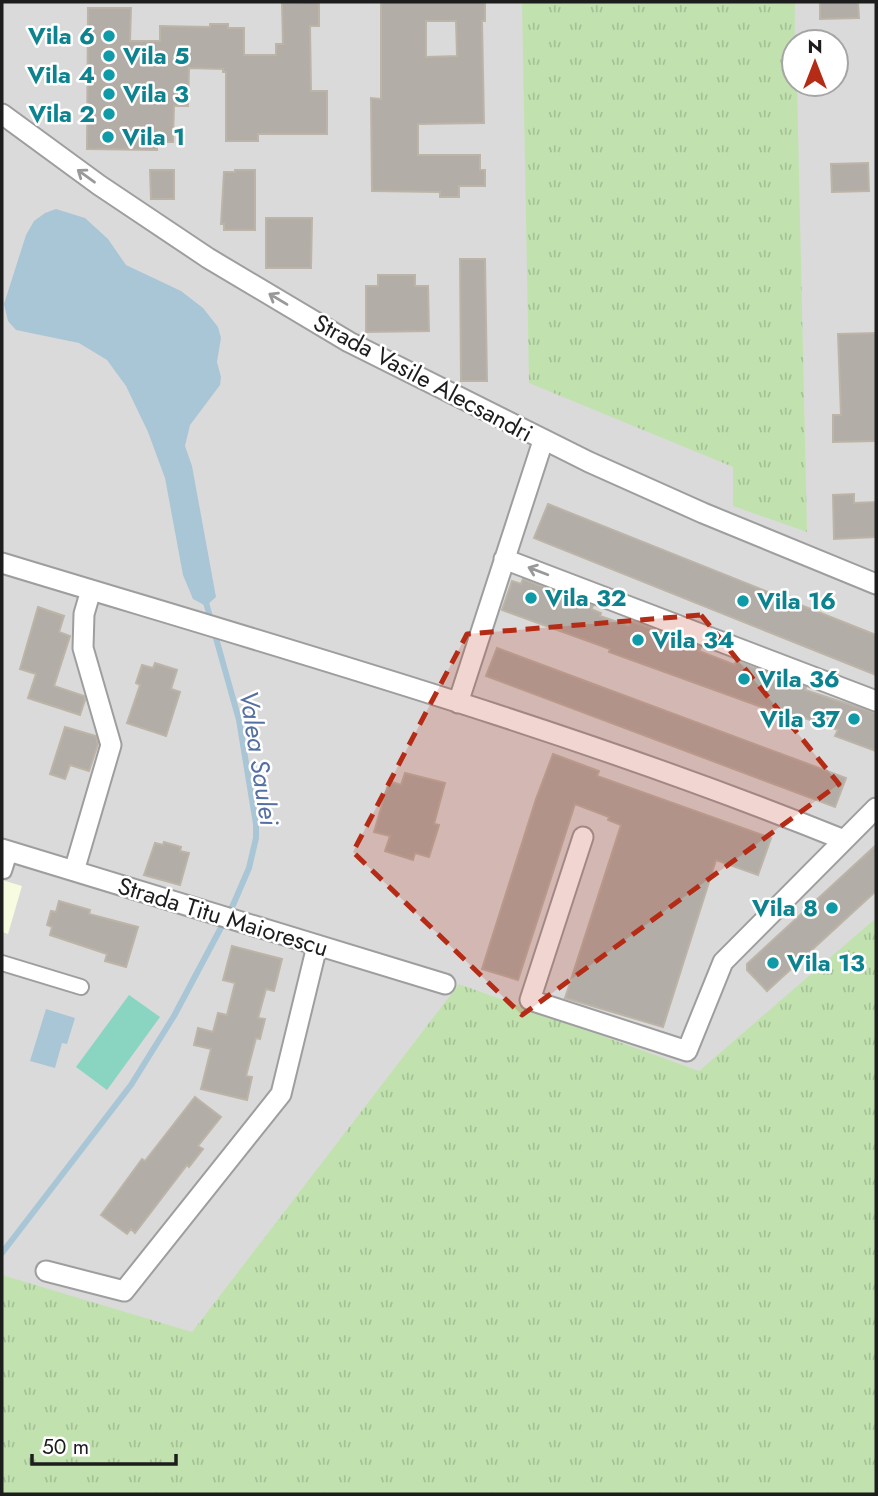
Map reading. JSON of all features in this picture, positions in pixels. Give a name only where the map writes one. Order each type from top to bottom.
[{"type":"street","name":"Strada Vasile Alecsandri","points":[[2,114],[99,185],[208,258],[349,342],[543,440],[703,513],[876,584]]},
{"type":"street","points":[[458,703],[543,440]]},
{"type":"street","points":[[504,559],[876,701]]},
{"type":"street","points":[[2,563],[458,703],[645,764],[844,840]]},
{"type":"street","points":[[74,871],[111,746],[83,648],[84,614],[91,590]]},
{"type":"street","points":[[583,837],[530,1000],[687,1051],[723,962],[876,808]]},
{"type":"street","points":[[2,871],[6,851]]},
{"type":"street","name":"Strada Titu Maiorescu","points":[[6,851],[445,984]]},
{"type":"street","points":[[46,1271],[124,1291],[281,1094],[317,946]]},
{"type":"street","points":[[2,963],[81,987]]},
{"type":"highlighted area","points":[[701,615],[839,784],[522,1015],[353,852],[467,634]]},
{"type":"shaded area","points":[[2,2],[876,2],[876,1494],[2,1494]]},
{"type":"shaded area","points":[[2,880],[22,886],[8,934],[2,932]]},
{"type":"green space","points":[[522,2],[795,2],[795,28],[780,28],[780,98],[797,98],[807,532],[733,506],[733,467],[529,383]]},
{"type":"green space","points":[[876,918],[876,1494],[2,1494],[2,1275],[192,1332],[459,984],[699,1071]]},
{"type":"green space","points":[[129,995],[160,1017],[107,1090],[76,1067]]},
{"type":"water","points":[[56,209],[85,218],[108,239],[126,265],[181,291],[203,308],[218,327],[221,338],[217,362],[220,385],[190,425],[185,446],[192,466],[216,597],[206,606],[193,599],[183,575],[165,478],[148,432],[126,386],[107,360],[79,343],[16,330],[8,321],[4,304],[26,235],[34,221]]},
{"type":"water","points":[[46,1009],[75,1018],[67,1044],[62,1043],[55,1068],[30,1061]]},
{"type":"building","points":[[319,2],[319,26],[310,26],[311,91],[327,91],[327,134],[258,134],[258,141],[226,141],[226,72],[223,72],[223,69],[189,68],[188,106],[174,106],[173,142],[157,142],[157,150],[87,149],[88,8],[131,8],[130,41],[160,41],[160,26],[210,27],[210,24],[228,24],[228,28],[244,28],[244,55],[276,55],[276,44],[283,44],[282,3]]},
{"type":"building","points":[[381,2],[485,2],[485,21],[482,21],[484,123],[418,124],[418,155],[480,155],[480,170],[485,170],[485,186],[459,186],[459,197],[440,197],[440,192],[372,191],[371,98],[381,99]],"holes":[[[426,21],[456,21],[457,56],[426,57]]]},
{"type":"building","points":[[820,2],[858,2],[859,18],[820,19]]},
{"type":"building","points":[[868,163],[869,191],[832,192],[831,164]]},
{"type":"building","points":[[150,170],[174,170],[174,199],[151,199]]},
{"type":"building","points":[[255,170],[255,230],[224,230],[224,224],[221,224],[224,172]]},
{"type":"building","points":[[266,218],[312,218],[311,268],[266,268]]},
{"type":"building","points":[[460,259],[485,259],[487,381],[461,381]]},
{"type":"building","points":[[378,275],[415,275],[415,286],[428,286],[429,331],[366,332],[366,286],[378,286]]},
{"type":"building","points":[[876,333],[876,441],[833,442],[833,415],[841,415],[838,334]]},
{"type":"building","points":[[854,494],[854,503],[876,502],[876,537],[834,539],[833,495]]},
{"type":"building","points":[[548,504],[876,635],[876,675],[534,538]]},
{"type":"building","points":[[523,579],[593,606],[591,609],[601,613],[600,616],[629,626],[631,621],[701,647],[699,651],[735,665],[736,661],[806,687],[805,690],[876,713],[876,751],[835,736],[838,730],[805,718],[803,722],[502,610],[512,581],[521,584]]},
{"type":"building","points":[[38,607],[64,616],[59,632],[70,636],[54,686],[84,696],[80,715],[28,698],[36,674],[20,669]]},
{"type":"building","points":[[497,648],[846,778],[835,807],[486,676]]},
{"type":"building","points":[[155,663],[177,670],[171,689],[180,692],[166,736],[127,723],[140,685],[136,683],[142,665],[153,668]]},
{"type":"building","points":[[65,727],[96,736],[98,744],[89,771],[70,765],[65,779],[50,774]]},
{"type":"building","points":[[553,754],[599,771],[597,776],[771,838],[758,875],[716,860],[663,1027],[565,998],[621,825],[608,820],[609,817],[575,804],[518,980],[482,969]]},
{"type":"building","points":[[405,773],[445,783],[434,824],[439,825],[429,857],[415,853],[413,860],[385,851],[390,836],[374,832],[389,781],[401,785]]},
{"type":"building","points":[[164,842],[181,847],[180,851],[189,853],[180,885],[144,875],[155,843],[163,845]]},
{"type":"building","points":[[876,845],[876,891],[767,991],[747,970],[747,964]]},
{"type":"building","points":[[59,901],[90,910],[89,914],[138,927],[126,967],[105,961],[107,954],[50,935],[52,927],[47,925],[51,911],[56,912]]},
{"type":"building","points":[[232,946],[282,959],[274,991],[266,989],[258,1018],[265,1019],[260,1039],[256,1038],[246,1076],[252,1077],[247,1100],[201,1089],[211,1049],[194,1045],[198,1028],[213,1032],[218,1013],[227,1015],[235,983],[223,980]]},
{"type":"building","points":[[195,1097],[221,1117],[198,1146],[203,1149],[189,1167],[187,1165],[135,1233],[131,1229],[127,1234],[101,1215],[142,1159],[145,1161]]},
{"type":"waterway","name":"Valea Saulei","points":[[2,1253],[131,1085],[174,1016],[233,905],[249,868],[256,838],[256,824],[239,720],[205,599]]},
{"type":"place","name":"Vila 6","points":[[109,36]]},
{"type":"place","name":"Vila 5","points":[[109,56]]},
{"type":"place","name":"Vila 4","points":[[109,75]]},
{"type":"place","name":"Vila 3","points":[[109,94]]},
{"type":"place","name":"Vila 2","points":[[109,114]]},
{"type":"place","name":"Vila 1","points":[[108,137]]},
{"type":"place","name":"Vila 32","points":[[531,598]]},
{"type":"place","name":"Vila 16","points":[[743,601]]},
{"type":"place","name":"Vila 34","points":[[638,640]]},
{"type":"place","name":"Vila 36","points":[[744,679]]},
{"type":"place","name":"Vila 37","points":[[854,719]]},
{"type":"place","name":"Vila 8","points":[[832,908]]},
{"type":"place","name":"Vila 13","points":[[773,963]]}]
